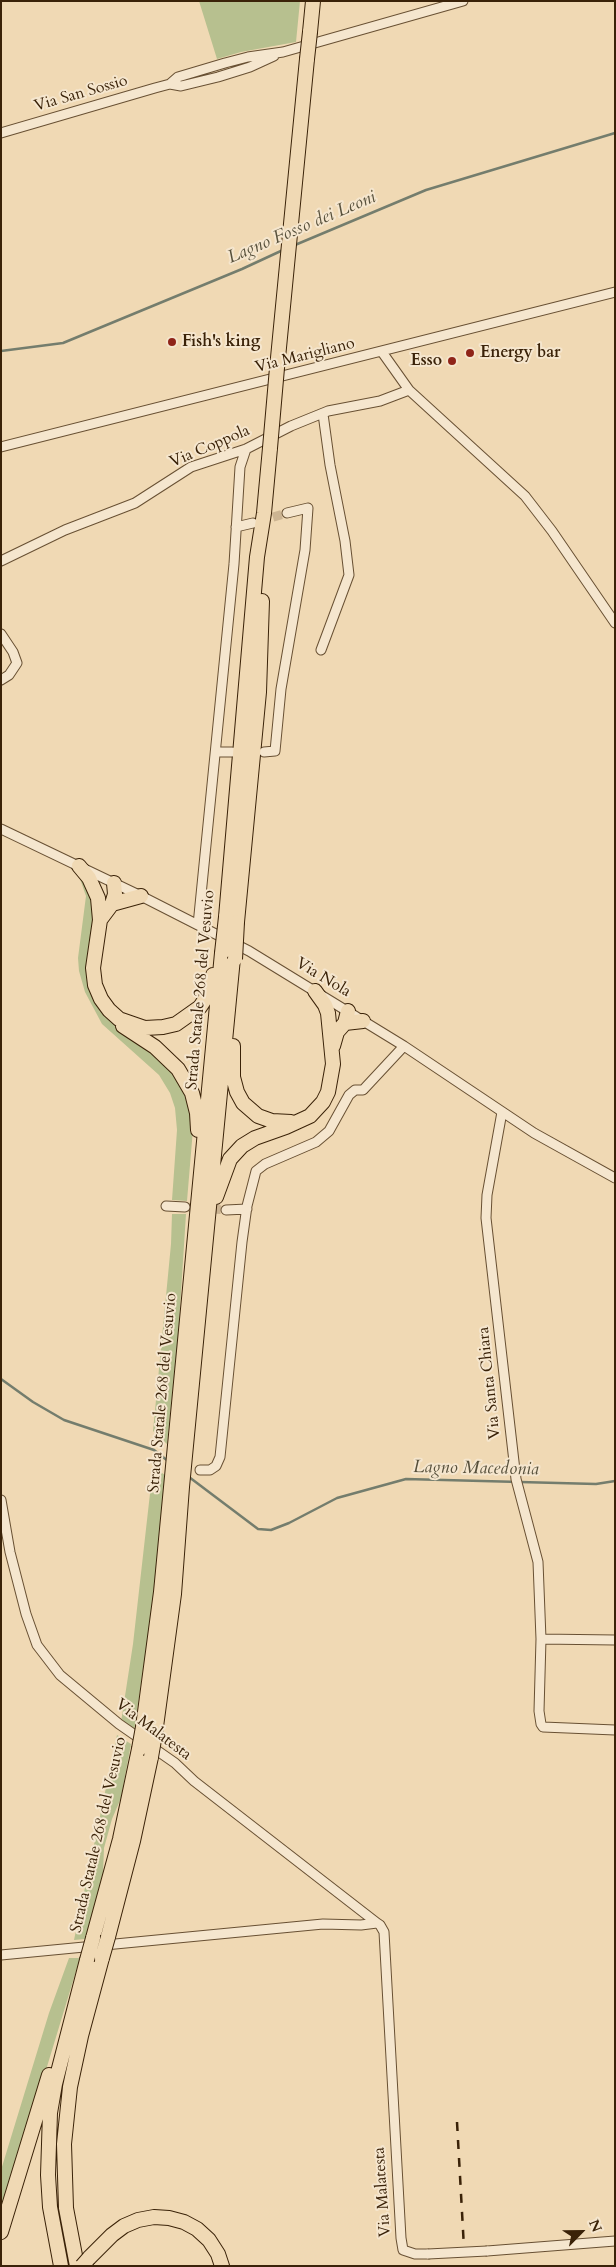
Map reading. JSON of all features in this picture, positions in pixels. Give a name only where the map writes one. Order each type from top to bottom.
[{"type":"highway","name":"Strada Statale 268 del Vesuvio","points":[[180,1448],[199,1311],[226,955],[231,858],[257,557],[264,513],[313,1]]},
{"type":"highway","name":"Strada Statale 268 del Vesuvio","points":[[227,918],[259,692],[264,513]]},
{"type":"highway","points":[[79,866],[89,878],[98,898],[100,920],[93,968],[95,985],[109,1010],[119,1019],[122,1025],[169,1059],[186,1080],[192,1093],[197,1113],[197,1217]]},
{"type":"highway","points":[[98,898],[103,888],[113,883],[115,894],[112,904],[100,920]]},
{"type":"highway","points":[[112,904],[128,898],[141,896]]},
{"type":"highway","name":"Strada Statale 268 del Vesuvio","points":[[61,2266],[50,2207],[48,2142],[55,2084],[122,1831],[143,1726],[177,1484],[197,1217],[226,955]]},
{"type":"highway","points":[[119,1019],[145,1028],[163,1027],[185,1019],[200,1007],[209,993],[213,978],[226,955]]},
{"type":"highway","points":[[226,955],[233,1070],[237,1092],[243,1103],[258,1116],[272,1121],[300,1121]]},
{"type":"highway","points":[[199,1311],[216,1198],[230,1159],[242,1146],[255,1138],[300,1121],[318,1108],[328,1092],[332,1080],[332,1047],[325,1004],[315,991]]},
{"type":"highway","points":[[328,1022],[346,1014],[363,1020]]},
{"type":"highway","points":[[332,1047],[346,1014]]},
{"type":"highway","name":"Strada Statale 268 del Vesuvio","points":[[83,2264],[63,2173],[70,2087],[80,2036],[133,1841],[151,1757],[174,1594],[177,1484]]},
{"type":"highway","points":[[1,2232],[51,2069],[71,2018]]},
{"type":"highway","points":[[83,2264],[112,2234],[124,2226],[138,2220],[154,2217],[177,2220],[197,2230],[209,2240],[218,2254],[222,2266]]},
{"type":"street","name":"Via San Sossio","points":[[1,133],[170,84],[178,77],[225,63],[248,57],[283,52],[462,1]]},
{"type":"street","name":"Via Marigliano","points":[[1,447],[615,292]]},
{"type":"street","points":[[382,352],[409,390],[525,496],[552,530],[615,623]]},
{"type":"street","name":"Via Coppola","points":[[1,560],[65,530],[135,503],[191,467],[246,449],[291,426],[322,414],[380,401],[409,390]]},
{"type":"street","points":[[321,650],[349,575],[345,541],[322,414]]},
{"type":"street","points":[[198,925],[216,752],[240,467],[246,449]]},
{"type":"street","points":[[264,752],[275,751],[283,680],[305,550],[308,508],[287,513]]},
{"type":"street","points":[[236,527],[253,523]]},
{"type":"street","points":[[1,634],[13,652],[16,663],[9,675],[1,680]]},
{"type":"street","points":[[216,752],[232,752]]},
{"type":"street","name":"Via Nola","points":[[1,829],[141,896],[249,951],[315,991],[346,1014]]},
{"type":"street","points":[[363,1020],[554,1145],[615,1178]]},
{"type":"street","points":[[200,1470],[210,1470],[216,1466],[220,1457],[242,1242],[247,1209],[256,1172],[265,1164],[316,1142],[329,1131],[349,1096],[355,1090],[363,1090],[404,1046]]},
{"type":"street","name":"Via Santa Chiara","points":[[502,1112],[487,1195],[486,1218],[516,1479],[538,1562],[541,1638],[540,1724],[543,1727],[615,1730]]},
{"type":"street","points":[[166,1206],[185,1207]]},
{"type":"street","points":[[226,1210],[247,1209]]},
{"type":"street","name":"Via Malatesta","points":[[1,1500],[10,1552],[26,1614],[37,1644],[60,1675],[119,1724],[175,1763],[194,1781],[377,1923],[384,1932],[403,2250],[415,2254],[428,2254],[615,2241]]},
{"type":"street","points":[[541,1638],[615,1640]]},
{"type":"street","points":[[1,1955],[323,1924],[361,1925],[377,1923]]},
{"type":"green space","points":[[199,1],[300,1],[296,42],[241,52],[217,59]]},
{"type":"green space","points":[[79,876],[89,887],[94,908],[87,980],[95,1000],[161,1056],[187,1092],[193,1129],[187,1201],[172,1200],[177,1130],[175,1108],[170,1093],[159,1075],[102,1024],[85,992],[79,971],[78,958],[86,896]]},
{"type":"green space","points":[[172,1214],[186,1214],[178,1339],[167,1444],[153,1431],[171,1244]]},
{"type":"green space","points":[[153,1467],[165,1475],[152,1608],[134,1732],[121,1722],[133,1644]]},
{"type":"green space","points":[[117,1735],[131,1744],[121,1798],[112,1819],[104,1848],[103,1873],[85,1939],[74,1940]]},
{"type":"green space","points":[[69,1958],[80,1958],[1,2218],[1,2170],[49,2013]]},
{"type":"waterway","name":"Lagno Fosso dei Leoni","points":[[295,245],[426,190],[615,133]]},
{"type":"waterway","name":"Lagno Fosso dei Leoni","points":[[1,351],[63,343],[242,269],[283,250]]},
{"type":"waterway","name":"Lagno Macedonia","points":[[1,1379],[33,1402],[64,1420],[154,1450],[168,1461]]},
{"type":"waterway","name":"Lagno Macedonia","points":[[189,1477],[258,1529],[271,1530],[289,1523],[337,1498],[406,1479],[596,1484],[615,1481]]},
{"type":"tunnel","points":[[260,521],[287,513]]},
{"type":"tunnel","points":[[185,1207],[226,1210]]},
{"type":"railway","points":[[457,2122],[465,2266]]},
{"type":"place","name":"Fish's king","points":[[172,342]]},
{"type":"place","name":"Energy bar","points":[[470,353]]},
{"type":"place","name":"Esso","points":[[452,361]]}]
